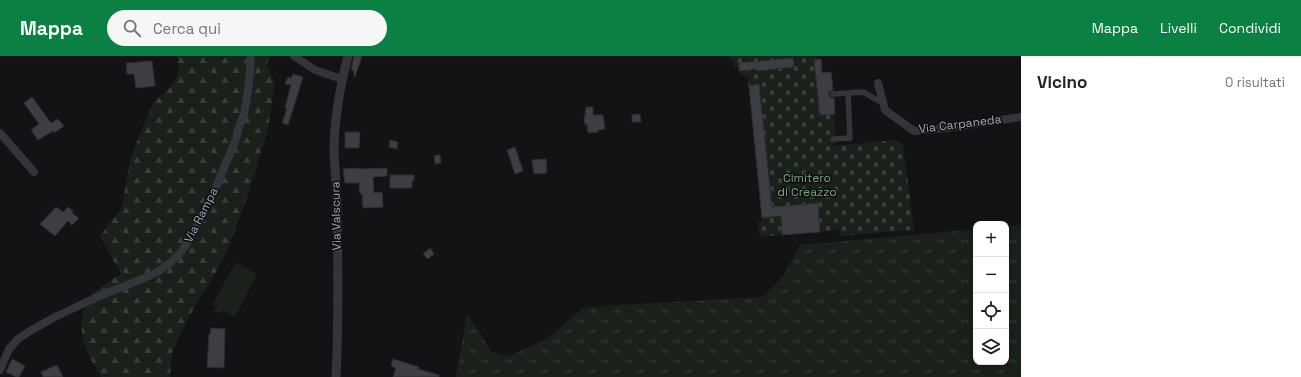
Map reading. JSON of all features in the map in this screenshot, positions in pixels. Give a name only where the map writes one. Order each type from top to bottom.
[{"type":"street","name":"Via Rampa","points":[[0,370],[9,349],[18,339],[30,331],[97,297],[147,278],[171,262],[181,252],[211,200],[236,140],[244,114],[249,84],[250,56]]},
{"type":"street","points":[[294,56],[315,70],[342,79]]},
{"type":"street","name":"Via Valscura","points":[[336,377],[338,340],[337,205],[334,152],[336,122],[342,79],[348,56]]},
{"type":"street","name":"Via Carpaneda","points":[[878,83],[885,110],[914,131],[1021,117]]},
{"type":"street","points":[[833,94],[863,92],[884,105]]},
{"type":"street","points":[[833,139],[850,138],[848,93]]},
{"type":"street","points":[[0,132],[34,172]]},
{"type":"green space","points":[[177,56],[269,56],[267,66],[275,83],[265,141],[247,197],[227,251],[214,276],[197,302],[172,353],[170,377],[101,377],[87,351],[84,342],[82,333],[83,314],[93,293],[121,274],[100,236],[120,210],[123,202],[129,165],[133,151],[153,103],[173,85],[179,72]]},
{"type":"green space","name":"Cimitero di Creazzo","points":[[727,56],[817,56],[817,59],[821,59],[823,73],[831,72],[835,114],[833,114],[836,137],[833,138],[834,146],[895,140],[903,145],[914,230],[839,236],[840,230],[836,230],[760,237],[758,222],[762,221],[748,78],[741,75],[739,67],[734,67],[734,62],[730,61],[730,57]]},
{"type":"green space","points":[[1021,225],[1021,377],[456,377],[467,313],[492,352],[508,357],[548,338],[584,307],[763,297],[783,276],[800,245],[973,229],[973,365],[1009,365],[1009,227]]},
{"type":"green space","points":[[236,262],[257,274],[235,317],[222,310],[220,314],[214,311],[216,307],[212,305]]},
{"type":"building","points":[[354,56],[362,56],[355,77],[354,71],[351,70]]},
{"type":"building","points":[[793,58],[794,67],[757,71],[756,69],[739,71],[739,63]]},
{"type":"building","points":[[821,59],[822,73],[831,72],[833,90],[829,92],[829,95],[831,98],[834,98],[835,114],[820,115],[814,60]]},
{"type":"building","points":[[152,61],[155,86],[136,88],[134,74],[127,74],[126,63]]},
{"type":"building","points":[[293,74],[303,77],[288,125],[282,123],[287,109],[285,108],[291,85],[285,84],[288,77],[291,78]]},
{"type":"building","points":[[759,84],[772,207],[818,203],[820,232],[782,235],[781,216],[762,218],[749,86]]},
{"type":"building","points":[[32,97],[51,123],[58,119],[64,126],[54,133],[53,131],[38,140],[31,130],[39,124],[24,103]]},
{"type":"building","points":[[586,107],[593,107],[593,115],[603,115],[605,129],[598,130],[598,132],[588,133],[584,116]]},
{"type":"building","points":[[640,114],[641,122],[632,122],[632,115]]},
{"type":"building","points":[[345,132],[360,132],[359,148],[345,148]]},
{"type":"building","points":[[390,140],[398,142],[397,149],[389,147]]},
{"type":"building","points":[[515,147],[523,171],[515,174],[507,150]]},
{"type":"building","points":[[440,155],[441,163],[435,164],[434,156]]},
{"type":"building","points":[[546,159],[547,173],[534,174],[532,160]]},
{"type":"building","points":[[387,168],[387,176],[373,177],[374,193],[382,192],[383,207],[363,208],[362,194],[360,194],[359,183],[345,183],[343,169]]},
{"type":"building","points":[[390,175],[414,175],[412,188],[390,188]]},
{"type":"building","points":[[56,207],[63,212],[68,207],[73,211],[72,213],[79,218],[72,225],[68,221],[55,236],[40,224]]},
{"type":"building","points":[[430,248],[434,254],[428,259],[423,254]]},
{"type":"building","points":[[211,328],[225,329],[224,368],[207,367],[209,334],[210,335]]},
{"type":"building","points":[[12,359],[25,366],[19,377],[6,372]]},
{"type":"building","points":[[393,359],[419,367],[418,369],[439,375],[439,377],[393,377],[396,368],[391,366]]},
{"type":"building","points":[[57,365],[63,377],[43,377],[41,372]]}]
